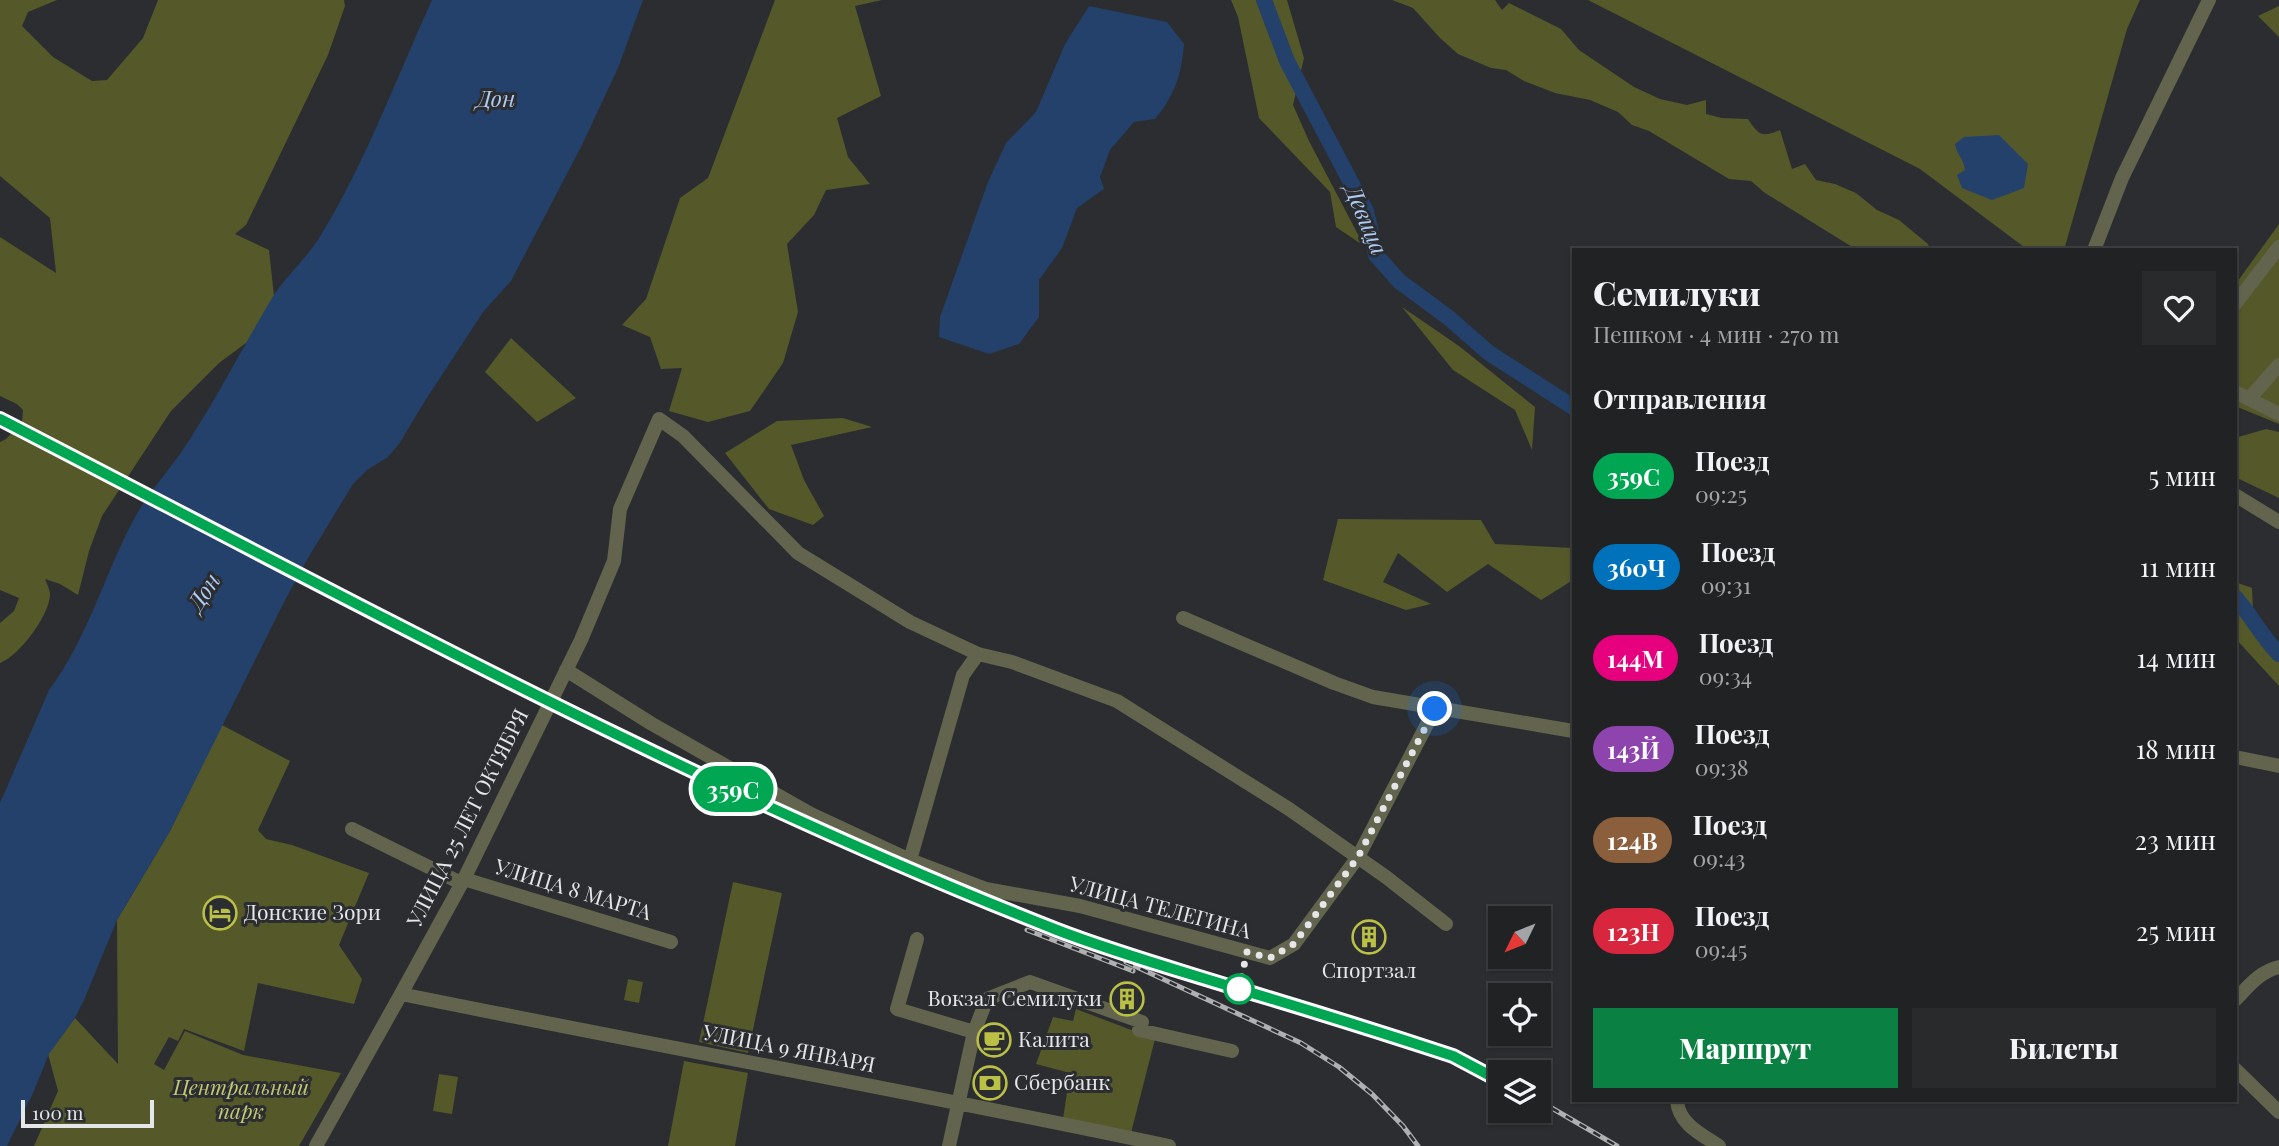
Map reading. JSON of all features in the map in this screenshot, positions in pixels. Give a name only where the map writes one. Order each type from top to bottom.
[{"type":"street","points":[[2095,248],[2122,178],[2209,0]]},
{"type":"street","points":[[2237,300],[2279,247]]},
{"type":"street","points":[[2249,399],[2279,365]]},
{"type":"street","points":[[2237,393],[2279,414]]},
{"type":"street","name":"УЛИЦА 25 ЛЕТ ОКТЯБРЯ","points":[[316,1146],[462,881],[566,670],[614,561],[620,509],[659,419],[683,436],[798,553],[910,622],[978,654]]},
{"type":"street","points":[[2237,496],[2279,522]]},
{"type":"street","points":[[1183,618],[1373,697],[1572,731]]},
{"type":"street","points":[[910,860],[963,675],[978,654],[1012,662],[1117,701],[1289,809],[1446,924]]},
{"type":"street","name":"УЛИЦА ТЕЛЕГИНА","points":[[566,670],[652,724],[811,814],[910,860],[986,889],[1080,906],[1270,958],[1294,944],[1358,857],[1435,709]]},
{"type":"street","points":[[2237,757],[2279,766]]},
{"type":"street","name":"УЛИЦА 8 МАРТА","points":[[352,829],[462,881],[671,942]]},
{"type":"street","points":[[917,939],[897,1009],[974,1032]]},
{"type":"street","points":[[2237,998],[2258,977],[2279,967]]},
{"type":"street","points":[[949,1146],[974,1032],[987,999],[1030,982],[1142,1022],[1139,1030],[1232,1051]]},
{"type":"street","name":"УЛИЦА 9 ЯНВАРЯ","points":[[401,995],[682,1051],[957,1101],[1169,1146]]},
{"type":"street","points":[[2237,1071],[2279,1112]]},
{"type":"street","points":[[1677,1102],[1678,1111],[1688,1125],[1719,1146]]},
{"type":"green space","points":[[0,0],[57,0],[28,12],[22,26],[53,57],[92,81],[107,80],[143,38],[158,0],[344,0],[345,6],[328,55],[246,225],[235,234],[269,250],[274,296],[250,340],[219,363],[171,411],[102,516],[89,551],[78,595],[45,579],[50,595],[39,624],[16,652],[0,663],[0,623],[14,611],[19,598],[0,590],[0,442],[22,423],[23,410],[0,396],[0,237],[56,273],[50,218],[0,176]]},
{"type":"green space","points":[[775,0],[882,0],[855,6],[881,96],[837,118],[848,157],[870,184],[826,190],[814,215],[787,244],[798,312],[783,363],[750,411],[708,422],[669,411],[682,368],[661,369],[650,337],[622,325],[646,299],[680,198],[708,178]]},
{"type":"green space","points":[[1231,0],[1287,0],[1304,58],[1293,105],[1364,246],[1336,227],[1330,192],[1259,118],[1238,17]]},
{"type":"green space","points":[[1392,0],[1495,0],[1502,10],[1509,3],[1561,29],[1579,50],[1634,87],[1660,99],[1687,105],[1706,100],[1706,114],[1748,119],[1761,134],[1780,130],[1792,169],[1805,164],[1816,180],[1856,193],[1877,210],[1899,220],[1929,248],[1854,248],[1765,193],[1751,181],[1729,179],[1649,131],[1632,125],[1618,112],[1590,100],[1555,93],[1524,81],[1506,70],[1491,68],[1458,54],[1413,8]]},
{"type":"green space","points":[[1588,0],[2140,0],[2127,29],[2065,248],[2024,248],[1920,169]]},
{"type":"green space","points":[[2279,6],[2279,37],[2258,16]]},
{"type":"green space","points":[[2279,224],[2279,424],[2237,407],[2237,282]]},
{"type":"green space","points":[[1402,307],[1459,346],[1535,407],[1532,450],[1515,410],[1453,370]]},
{"type":"green space","points":[[511,338],[576,398],[537,422],[485,372]]},
{"type":"green space","points":[[843,418],[872,427],[791,445],[804,480],[824,516],[813,525],[769,509],[725,453],[777,421]]},
{"type":"green space","points":[[2266,429],[2279,432],[2279,498],[2237,478],[2237,437]]},
{"type":"green space","points":[[1338,519],[1481,520],[1495,544],[1572,548],[1572,581],[1541,600],[1488,564],[1447,592],[1398,553],[1383,582],[1431,604],[1406,610],[1323,580]]},
{"type":"green space","points":[[2237,583],[2252,588],[2254,635],[2279,654],[2279,686],[2237,640]]},
{"type":"green space","name":"Центральный парк","points":[[222,725],[290,761],[258,830],[266,839],[292,845],[369,873],[339,945],[362,979],[354,1004],[258,983],[244,1051],[184,1029],[178,1041],[169,1037],[154,1064],[164,1070],[185,1031],[243,1055],[341,1073],[299,1146],[34,1146],[58,1091],[48,1054],[75,1018],[118,1064],[117,920],[170,831]]},
{"type":"green space","points":[[733,882],[782,893],[748,1053],[699,1042]]},
{"type":"green space","points":[[628,979],[643,982],[639,1003],[624,1000]]},
{"type":"green space","points":[[1076,1009],[1155,1039],[1131,1133],[1063,1119],[1070,1073],[1036,1064],[1053,1017],[1073,1021]]},
{"type":"green space","points":[[684,1061],[748,1073],[735,1146],[668,1146]]},
{"type":"green space","points":[[439,1074],[458,1077],[452,1114],[433,1111]]},
{"type":"water","name":"Дон","points":[[432,0],[643,0],[618,68],[582,145],[511,281],[483,312],[399,444],[388,457],[367,470],[353,484],[308,558],[170,831],[117,920],[75,1018],[49,1054],[7,1146],[0,1146],[0,803],[49,690],[75,649],[134,519],[192,435],[272,298],[315,243],[337,207],[366,149]]},
{"type":"water","points":[[1089,6],[1167,22],[1184,44],[1179,75],[1172,93],[1155,119],[1134,122],[1110,150],[1100,177],[1104,189],[1077,208],[1062,248],[1039,280],[1039,317],[1019,344],[989,354],[939,337],[940,317],[988,182],[1006,143],[1036,112],[1065,44]]},
{"type":"water","points":[[1999,135],[2028,164],[2024,188],[1992,200],[1962,188],[1957,175],[1965,170],[1955,144],[1964,137]]},
{"type":"waterway","name":"Девица","points":[[1264,0],[1287,61],[1366,211],[1376,255],[1399,281],[1449,318],[1489,353],[1572,406]]},
{"type":"waterway","name":"Девица","points":[[2237,600],[2279,654]]},
{"type":"railway","points":[[0,419],[522,688],[787,815],[1057,930],[1453,1056],[1488,1075]]},
{"type":"railway","points":[[1027,930],[1133,971]]},
{"type":"railway","points":[[1126,962],[1301,1043],[1339,1067],[1372,1094],[1418,1146]]},
{"type":"railway","points":[[1551,1108],[1617,1146]]},
{"type":"train","name":"359С","points":[[0,419],[482,667],[694,771],[824,831],[1059,930],[1142,959],[1453,1056],[1488,1075]]},
{"type":"place","name":"Донские Зори","points":[[220,913]]},
{"type":"place","name":"Спортзал","points":[[1369,937]]},
{"type":"place","name":"Вокзал Семилуки","points":[[1127,999]]},
{"type":"place","name":"Калита","points":[[994,1040]]},
{"type":"place","name":"Сбербанк","points":[[990,1083]]},
{"type":"route","points":[[1239,989],[1247,952],[1270,958],[1294,944],[1358,857],[1435,709]]}]
